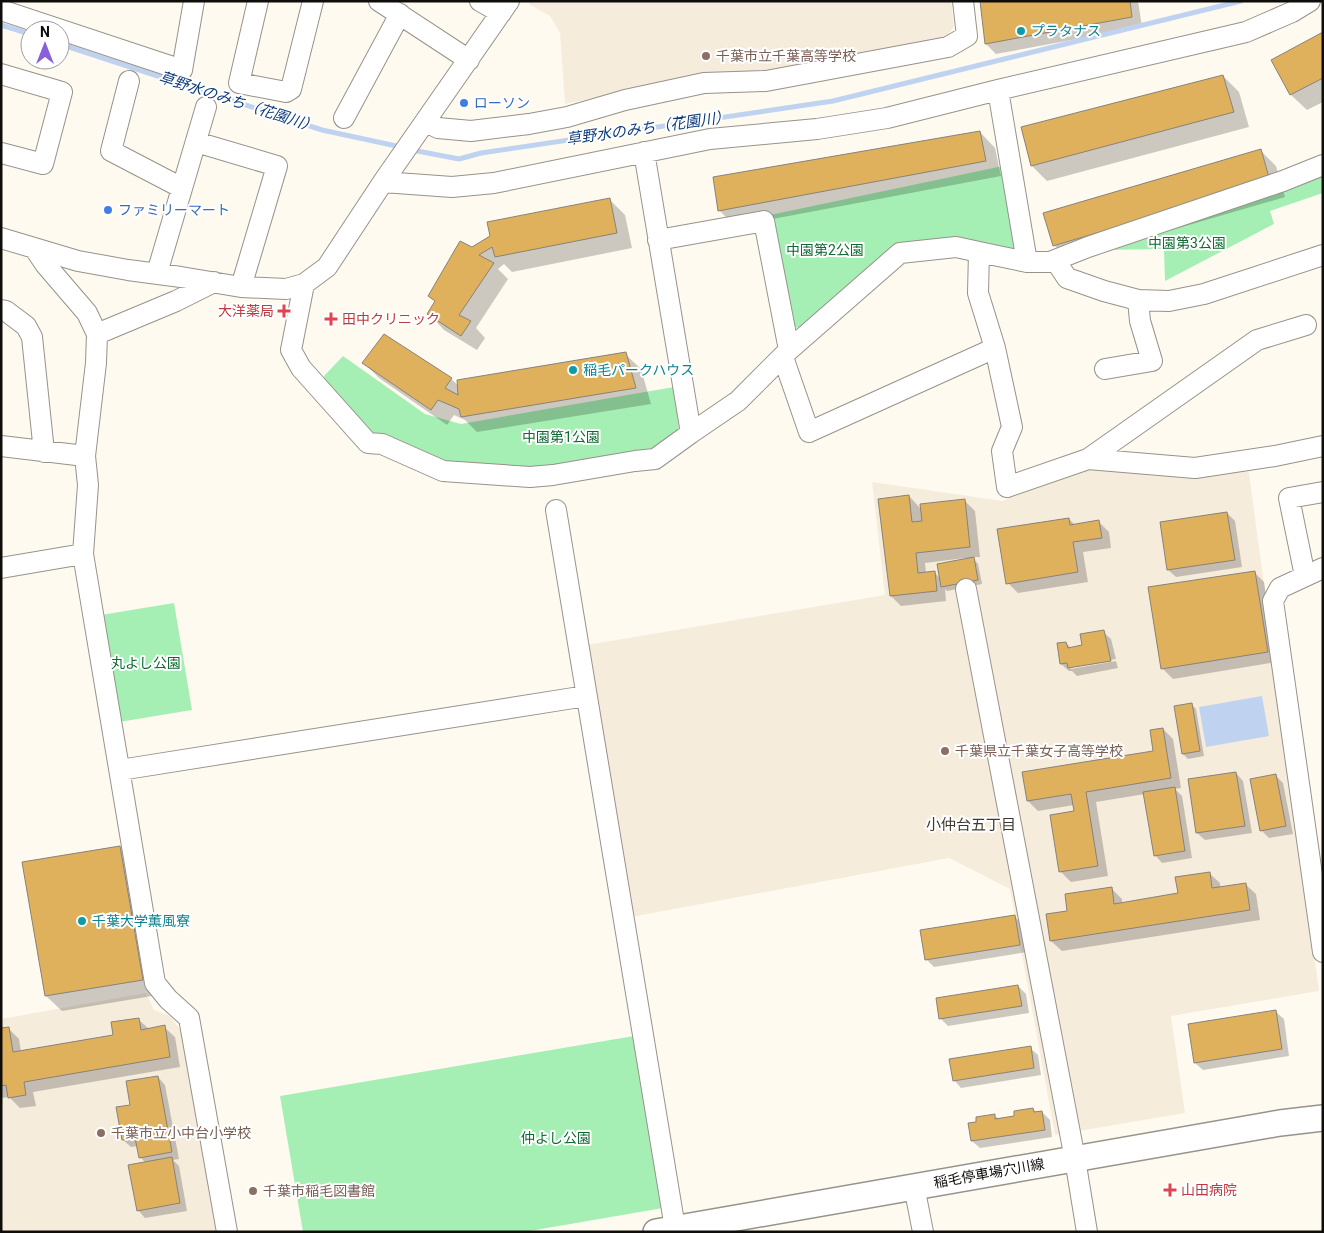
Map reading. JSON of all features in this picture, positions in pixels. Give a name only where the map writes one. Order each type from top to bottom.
[{"type":"main road","name":"稲毛停車場穴川線","points":[[676,1230],[1280,1122],[1323,1118]]},
{"type":"street","points":[[258,1],[239,83],[286,92],[291,90],[313,1]]},
{"type":"street","points":[[379,1],[469,60]]},
{"type":"street","points":[[1,238],[78,261],[128,270],[241,287],[286,289],[304,284],[327,267],[383,182],[505,7],[480,1]]},
{"type":"street","points":[[422,128],[471,131],[530,124],[567,117],[625,100],[704,83],[766,81],[948,46],[967,36],[963,1]]},
{"type":"street","points":[[383,182],[452,186],[494,183],[710,139],[817,129],[887,118],[1246,32],[1292,12],[1310,1]]},
{"type":"street","points":[[1,10],[182,70],[188,3]]},
{"type":"street","points":[[344,118],[400,14]]},
{"type":"street","points":[[1,74],[62,92],[43,164],[1,153]]},
{"type":"street","points":[[129,81],[111,151],[182,188]]},
{"type":"street","points":[[998,90],[1027,262]]},
{"type":"street","points":[[157,273],[206,107]]},
{"type":"street","points":[[196,142],[277,166],[241,287]]},
{"type":"street","points":[[644,152],[691,432]]},
{"type":"street","points":[[304,284],[291,350],[300,368],[368,443],[382,444],[443,471],[530,476],[553,475],[655,459],[738,400],[786,353],[900,254],[956,247],[1027,262],[1050,262],[1283,181],[1323,165]]},
{"type":"street","points":[[658,240],[764,221],[786,353],[809,432],[995,348]]},
{"type":"street","points":[[35,248],[45,264],[86,312],[97,334],[96,363],[85,456],[88,485],[83,554],[155,983],[168,999],[189,1018],[228,1232]]},
{"type":"street","points":[[979,252],[978,293],[995,348],[1012,427],[1002,451],[1007,487],[1088,458],[1257,340],[1306,325]]},
{"type":"street","points":[[1055,260],[1067,278],[1104,292],[1138,300],[1169,301],[1204,294],[1323,255]]},
{"type":"street","points":[[97,334],[176,301],[214,282]]},
{"type":"street","points":[[1105,369],[1152,362],[1140,321],[1138,300]]},
{"type":"street","points":[[1,310],[6,311],[26,326],[32,337],[44,452]]},
{"type":"street","points":[[1,446],[85,456]]},
{"type":"street","points":[[1088,458],[1195,468],[1275,456],[1323,446]]},
{"type":"street","points":[[1323,492],[1289,498],[1314,572],[1280,588],[1273,601],[1323,952]]},
{"type":"street","points":[[556,510],[676,1230]]},
{"type":"street","points":[[1,568],[83,554]]},
{"type":"street","points":[[966,589],[1075,1159],[1087,1232]]},
{"type":"street","points":[[120,770],[586,696]]},
{"type":"street","points":[[914,1186],[923,1232]]},
{"type":"shaded area","name":"千葉市立千葉高等学校","points":[[531,1],[951,1],[954,26],[946,38],[757,74],[702,76],[565,104],[560,33],[550,16],[529,4]]},
{"type":"shaded area","name":"千葉県立千葉女子高等学校","points":[[1248,466],[1319,991],[1171,1016],[1185,1113],[1055,1135],[1010,889],[949,858],[631,917],[586,645],[885,595],[872,482],[1003,501],[1074,467]]},
{"type":"shaded area","name":"千葉市立小中台小学校","points":[[146,993],[154,1010],[170,1016],[183,1034],[217,1232],[1,1232],[1,1019]]},
{"type":"green space","name":"中園第2公園","points":[[1003,166],[1019,245],[1010,251],[894,250],[803,329],[795,327],[770,215]]},
{"type":"green space","name":"中園第3公園","points":[[1323,168],[1323,193],[1270,211],[1274,224],[1165,281],[1164,249],[1098,250]]},
{"type":"green space","name":"中園第1公園","points":[[343,356],[425,414],[461,424],[674,387],[679,430],[652,451],[549,469],[446,466],[374,438],[326,390],[324,376]]},
{"type":"green space","name":"丸よし公園","points":[[174,603],[192,710],[119,722],[101,615]]},
{"type":"green space","name":"仲よし公園","points":[[634,1036],[663,1208],[524,1232],[303,1232],[280,1096]]},
{"type":"water","points":[[1262,696],[1269,736],[1206,747],[1199,707]]},
{"type":"building","name":"プラタナス","points":[[980,1],[1130,1],[1132,17],[985,44]]},
{"type":"building","points":[[1323,32],[1323,78],[1290,95],[1271,60]]},
{"type":"building","points":[[1223,75],[1234,112],[1031,166],[1021,127]]},
{"type":"building","points":[[980,131],[986,161],[718,211],[713,177]]},
{"type":"building","points":[[1261,149],[1270,181],[1053,246],[1043,213]]},
{"type":"building","points":[[610,198],[617,233],[495,257],[492,247],[479,255],[494,263],[459,315],[471,321],[461,336],[427,314],[435,301],[428,296],[460,241],[472,247],[490,236],[487,222]]},
{"type":"building","name":"稲毛パークハウス","points":[[384,334],[452,378],[445,388],[458,395],[457,380],[626,352],[636,388],[461,417],[459,409],[438,400],[431,410],[362,363]]},
{"type":"building","points":[[909,495],[912,522],[922,521],[920,504],[965,499],[970,547],[916,553],[918,573],[935,571],[937,591],[890,596],[878,499]]},
{"type":"building","points":[[1227,512],[1235,560],[1167,570],[1160,522]]},
{"type":"building","points":[[1069,518],[1070,525],[1099,520],[1102,538],[1073,542],[1078,572],[1006,584],[997,529]]},
{"type":"building","points":[[974,557],[978,580],[941,587],[937,564]]},
{"type":"building","points":[[1255,571],[1268,652],[1161,669],[1148,587]]},
{"type":"building","points":[[1104,630],[1111,661],[1068,668],[1067,663],[1060,664],[1057,643],[1066,642],[1068,648],[1082,645],[1080,634]]},
{"type":"building","points":[[1192,703],[1200,751],[1182,754],[1174,706]]},
{"type":"building","points":[[1163,728],[1171,778],[1086,792],[1098,866],[1059,872],[1050,815],[1074,811],[1071,794],[1027,801],[1022,772],[1153,751],[1150,730]]},
{"type":"building","points":[[1236,772],[1245,826],[1196,833],[1188,779]]},
{"type":"building","points":[[1276,774],[1286,826],[1260,831],[1250,779]]},
{"type":"building","points":[[1175,787],[1185,851],[1154,856],[1143,792]]},
{"type":"building","name":"千葉大学薫風寮","points":[[120,846],[143,980],[45,996],[22,862]]},
{"type":"building","points":[[1210,872],[1212,888],[1246,883],[1250,910],[1050,941],[1046,914],[1067,911],[1065,894],[1112,887],[1114,904],[1178,893],[1175,877]]},
{"type":"building","points":[[1015,915],[1020,945],[925,960],[920,930]]},
{"type":"building","points":[[1018,985],[1022,1006],[939,1019],[936,998]]},
{"type":"building","points":[[1276,1010],[1282,1049],[1194,1063],[1188,1024]]},
{"type":"building","points":[[139,1018],[141,1030],[165,1025],[170,1057],[24,1082],[26,1095],[8,1098],[6,1085],[1,1086],[1,1028],[9,1027],[13,1052],[113,1035],[111,1022]]},
{"type":"building","points":[[1031,1046],[1034,1068],[953,1081],[949,1059]]},
{"type":"building","points":[[158,1076],[172,1152],[139,1158],[135,1138],[122,1140],[116,1107],[130,1105],[126,1081]]},
{"type":"building","points":[[1033,1108],[1034,1112],[1042,1111],[1045,1130],[971,1141],[968,1123],[976,1122],[976,1117],[995,1114],[995,1119],[1014,1116],[1014,1111]]},
{"type":"building","points":[[172,1157],[180,1203],[137,1211],[128,1165]]},
{"type":"waterway","name":"草野水のみち（花園川）","points":[[412,150],[459,159],[481,153],[833,101],[1241,1]]},
{"type":"waterway","name":"草野水のみち（花園川）","points":[[1,25],[20,31]]},
{"type":"waterway","name":"草野水のみち（花園川）","points":[[70,47],[322,130],[401,147]]},
{"type":"place","name":"プラタナス","points":[[1021,31]]},
{"type":"place","name":"千葉市立千葉高等学校","points":[[706,56]]},
{"type":"place","name":"ローソン","points":[[464,103]]},
{"type":"place","name":"ファミリーマート","points":[[108,210]]},
{"type":"place","name":"大洋薬局","points":[[284,311]]},
{"type":"place","name":"田中クリニック","points":[[331,319]]},
{"type":"place","name":"稲毛パークハウス","points":[[573,370]]},
{"type":"place","name":"千葉県立千葉女子高等学校","points":[[945,751]]},
{"type":"place","name":"千葉大学薫風寮","points":[[82,921]]},
{"type":"place","name":"千葉市立小中台小学校","points":[[101,1133]]},
{"type":"place","name":"山田病院","points":[[1170,1190]]},
{"type":"place","name":"千葉市稲毛図書館","points":[[253,1191]]},
{"type":"district","name":"小仲台五丁目","points":[[971,825]]}]
